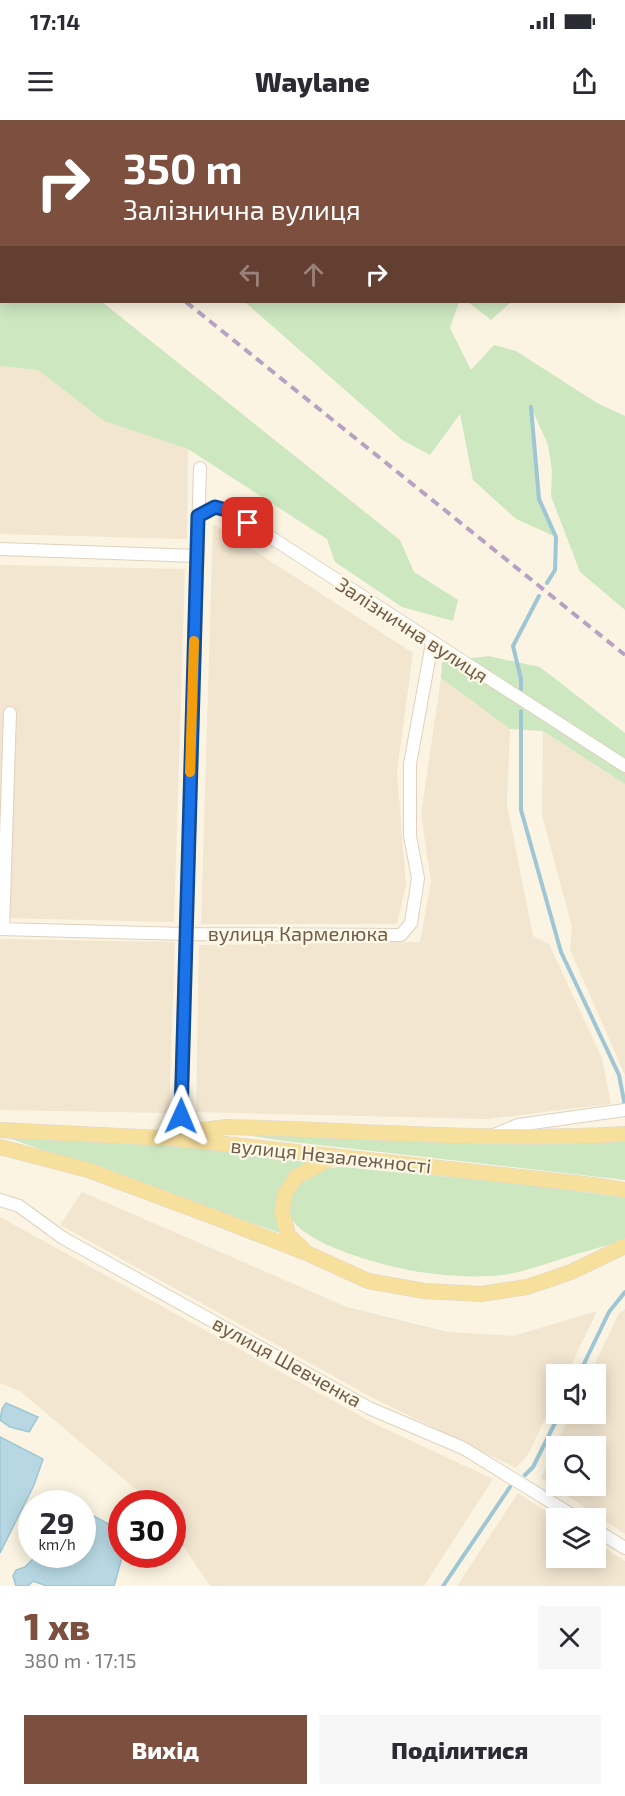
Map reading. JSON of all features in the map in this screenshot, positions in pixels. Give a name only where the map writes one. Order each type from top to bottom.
[{"type":"main road","points":[[180,1139],[202,1130],[227,1127],[493,1135],[625,1134]]},
{"type":"main road","name":"вулиця Незалежності","points":[[0,1130],[180,1139],[625,1190]]},
{"type":"main road","points":[[0,1147],[88,1170],[309,1254],[368,1281],[424,1291],[481,1294],[527,1287],[560,1276],[625,1246]]},
{"type":"main road","points":[[309,1254],[288,1235],[282,1211],[285,1194],[288,1186],[296,1177],[333,1157]]},
{"type":"street","points":[[180,1139],[200,468]]},
{"type":"street","name":"Залізнична вулиця","points":[[198,516],[215,507],[230,511],[625,766]]},
{"type":"street","points":[[0,549],[197,556]]},
{"type":"street","name":"вулиця Кармелюка","points":[[185,934],[401,935],[411,923],[418,878],[410,836],[410,764],[432,643]]},
{"type":"street","points":[[10,713],[2,929],[185,934]]},
{"type":"street","points":[[493,1135],[518,1125],[625,1110]]},
{"type":"street","name":"вулиця Шевченка","points":[[0,1200],[19,1206],[63,1238],[369,1407],[463,1448],[561,1508]]},
{"type":"street","points":[[606,1536],[625,1548]]},
{"type":"shaded area","points":[[0,366],[38,370],[104,421],[188,449],[187,539],[0,534]]},
{"type":"shaded area","points":[[213,524],[413,653],[397,772],[406,885],[397,924],[201,924]]},
{"type":"shaded area","points":[[0,565],[185,569],[174,922],[0,918]]},
{"type":"shaded area","points":[[441,678],[510,729],[507,804],[533,936],[549,944],[602,1058],[611,1104],[487,1119],[196,1112],[199,945],[420,942],[431,882],[421,814]]},
{"type":"shaded area","points":[[543,731],[625,784],[625,1075],[570,950],[572,927],[542,815]]},
{"type":"shaded area","points":[[0,939],[175,942],[169,1113],[0,1110]]},
{"type":"shaded area","points":[[82,1192],[347,1307],[448,1332],[513,1336],[597,1311],[572,1364],[546,1364],[546,1416],[529,1453],[516,1468],[373,1398],[60,1225]]},
{"type":"shaded area","points":[[0,1217],[377,1425],[493,1479],[424,1586],[210,1586],[186,1550],[186,1490],[137,1490],[20,1391],[0,1383]]},
{"type":"shaded area","points":[[625,1309],[625,1534],[606,1521],[606,1508],[586,1508],[568,1496],[606,1496],[606,1436],[560,1436],[566,1424],[606,1424],[606,1364],[595,1364],[619,1313]]},
{"type":"shaded area","points":[[546,1467],[546,1481],[541,1478]]},
{"type":"shaded area","points":[[518,1493],[546,1511],[546,1568],[606,1568],[606,1549],[625,1561],[625,1586],[457,1586]]},
{"type":"green space","points":[[0,303],[103,303],[400,540],[414,572],[458,600],[453,621],[402,607],[335,562],[327,539],[188,449],[104,421],[38,370],[0,366]]},
{"type":"green space","points":[[246,303],[459,303],[450,328],[471,370],[494,345],[516,351],[597,403],[625,416],[625,610],[580,572],[551,496],[552,470],[548,445],[532,409],[539,499],[556,537],[516,519],[473,480],[460,414],[430,455],[402,440]]},
{"type":"green space","points":[[469,303],[510,303],[491,320]]},
{"type":"green space","points":[[488,656],[540,667],[625,733],[625,784],[543,731],[510,729],[441,678],[442,662]]},
{"type":"green space","points":[[215,1130],[625,1140],[625,1180],[284,1141]]},
{"type":"green space","points":[[0,1135],[174,1145],[313,1163],[296,1169],[283,1234]]},
{"type":"green space","points":[[341,1167],[527,1184],[625,1198],[625,1240],[502,1275],[440,1275],[383,1264],[332,1247],[293,1222],[287,1206],[293,1189],[314,1172]]},
{"type":"water","points":[[6,1403],[38,1417],[29,1432],[10,1427],[0,1420]]},
{"type":"water","points":[[0,1437],[43,1459],[32,1490],[18,1490],[18,1517],[0,1553]]},
{"type":"water","points":[[96,1517],[108,1524],[108,1568],[119,1568],[114,1586],[47,1586],[33,1581],[28,1586],[16,1586],[13,1576],[16,1570],[22,1568],[96,1568]]},
{"type":"waterway","points":[[531,407],[539,499],[556,537],[555,570],[547,583]]},
{"type":"waterway","points":[[521,690],[521,679],[513,646],[539,596]]},
{"type":"waterway","points":[[521,711],[521,810],[561,952],[619,1075],[625,1106]]},
{"type":"waterway","points":[[584,1364],[609,1312],[625,1292]]},
{"type":"waterway","points":[[525,1475],[533,1467],[554,1424]]},
{"type":"waterway","points":[[443,1586],[510,1487]]},
{"type":"railway","points":[[187,303],[625,655]]},
{"type":"slow traffic","points":[[190,772],[194,641]]},
{"type":"route","points":[[181,1116],[198,516],[215,507],[230,511],[248,523]]}]
